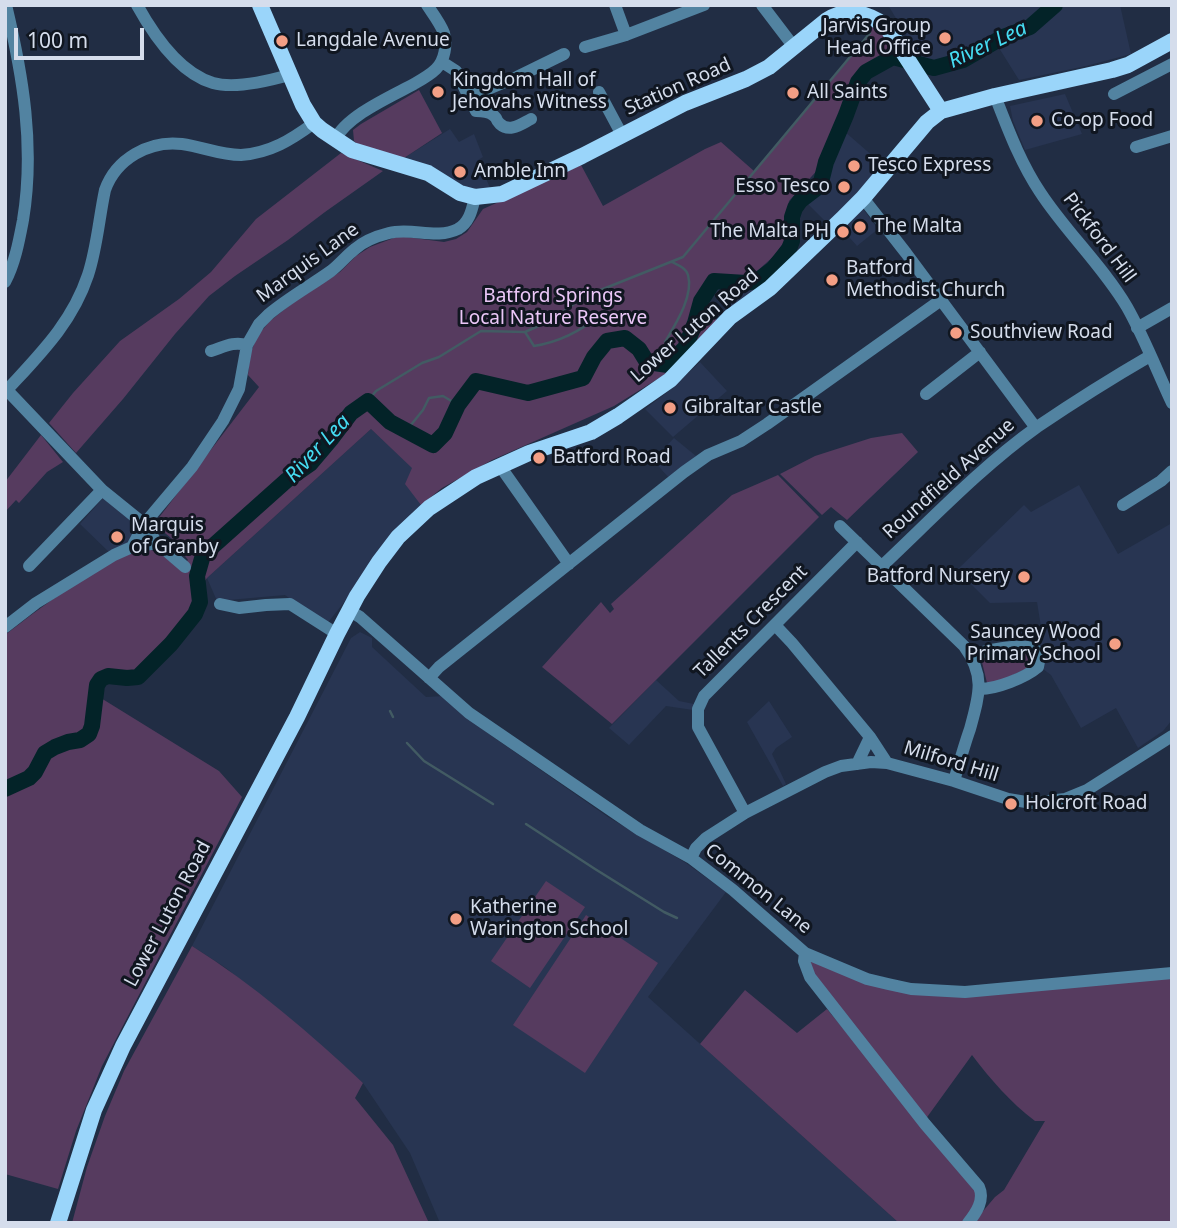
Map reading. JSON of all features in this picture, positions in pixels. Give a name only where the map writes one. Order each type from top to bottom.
[{"type":"main road","points":[[260,5],[303,106],[314,123],[352,150],[428,173],[460,193],[475,197]]},
{"type":"main road","name":"Station Road","points":[[475,197],[502,194],[685,103],[746,79],[769,66],[835,15],[862,9],[886,26],[941,110]]},
{"type":"main road","points":[[941,110],[1112,70],[1128,65],[1172,41]]},
{"type":"main road","name":"Lower Luton Road","points":[[58,1223],[94,1110],[110,1072],[297,717],[357,596],[398,537],[412,522],[445,496],[476,477],[529,453],[591,432],[662,386],[695,356],[730,317],[770,288],[863,198],[941,110]]},
{"type":"street","points":[[5,282],[18,245],[29,164],[22,79],[6,5]]},
{"type":"street","points":[[137,5],[149,26],[171,54],[205,80],[232,84],[272,80],[289,75]]},
{"type":"street","points":[[335,140],[342,129],[355,118],[435,71],[442,62],[445,46],[443,33],[427,5]]},
{"type":"street","points":[[615,5],[626,35]]},
{"type":"street","points":[[585,47],[626,35],[704,5]]},
{"type":"street","points":[[762,5],[794,47]]},
{"type":"street","points":[[469,97],[564,54]]},
{"type":"street","points":[[442,62],[456,71],[476,111],[488,112],[507,128],[515,128],[531,119]]},
{"type":"street","points":[[1114,94],[1172,64]]},
{"type":"street","points":[[599,92],[622,135]]},
{"type":"street","name":"Pickford Hill","points":[[995,96],[1016,148],[1040,193],[1128,309],[1172,403]]},
{"type":"street","points":[[185,567],[158,543],[144,524],[102,490],[6,389],[50,344],[73,309],[89,274],[108,179],[128,158],[154,146],[170,144],[181,144],[226,155],[259,152],[288,142],[314,123]]},
{"type":"street","points":[[1136,147],[1172,136]]},
{"type":"street","name":"Marquis Lane","points":[[132,547],[144,524],[192,467],[223,421],[239,389],[247,345],[259,324],[362,244],[389,232],[436,234],[462,227],[468,220],[475,197]]},
{"type":"street","points":[[863,198],[1036,428]]},
{"type":"street","points":[[429,678],[439,667],[684,472],[708,455],[741,441],[767,424],[940,300]]},
{"type":"street","points":[[1137,328],[1172,308]]},
{"type":"street","points":[[211,352],[232,343],[247,345]]},
{"type":"street","points":[[926,394],[980,352]]},
{"type":"street","name":"Roundfield Avenue","points":[[882,566],[987,468],[1036,428],[1150,356]]},
{"type":"street","points":[[500,466],[569,564]]},
{"type":"street","points":[[1123,505],[1172,471]]},
{"type":"street","points":[[29,566],[102,490]]},
{"type":"street","points":[[840,526],[972,656],[980,689],[954,781]]},
{"type":"street","name":"Tallents Crescent","points":[[745,813],[698,727],[698,709],[704,696],[857,542]]},
{"type":"street","points":[[5,626],[36,603],[114,555],[132,547],[158,543]]},
{"type":"street","points":[[220,604],[239,608],[290,604],[337,634]]},
{"type":"street","name":"Common Lane","points":[[350,611],[469,713],[640,830],[691,858],[733,890],[805,953],[867,979],[911,989],[947,992],[1172,973]]},
{"type":"street","points":[[775,625],[870,737],[887,762]]},
{"type":"street","points":[[972,656],[985,651],[1024,646],[1033,648],[1040,656],[1039,664],[1032,672],[993,688],[980,689]]},
{"type":"street","name":"Milford Hill","points":[[691,858],[706,838],[745,813],[825,772],[857,764],[887,762],[1008,799],[1032,803],[1065,799],[1087,790],[1171,735]]},
{"type":"street","points":[[857,764],[870,737]]},
{"type":"street","points":[[805,953],[804,961],[810,977],[925,1124],[979,1187],[979,1207],[968,1223]]},
{"type":"shaded area","points":[[888,5],[1046,5],[1014,31],[967,53],[935,63],[920,58]]},
{"type":"shaded area","points":[[1062,5],[1120,5],[1131,54],[1019,80],[999,48],[1038,28]]},
{"type":"shaded area","points":[[1065,94],[1082,134],[1025,150],[1010,106]]},
{"type":"shaded area","points":[[450,129],[459,142],[474,134],[483,157],[478,160],[491,190],[475,190],[404,158]]},
{"type":"shaded area","points":[[844,131],[882,164],[827,223],[806,202],[828,180]]},
{"type":"shaded area","points":[[863,209],[878,229],[857,246],[842,229]]},
{"type":"shaded area","points":[[722,286],[761,286],[727,311],[709,291]]},
{"type":"shaded area","points":[[700,362],[727,391],[673,437],[645,409]]},
{"type":"shaded area","points":[[371,429],[413,468],[421,505],[326,625],[285,595],[217,601],[207,578]]},
{"type":"shaded area","points":[[674,438],[696,456],[669,478],[653,460]]},
{"type":"shaded area","points":[[1079,485],[1118,554],[1172,523],[1172,720],[1163,731],[1138,748],[1116,708],[1081,728],[1051,675],[1043,669],[1042,649],[1036,643],[1042,633],[1037,602],[990,603],[957,570],[1024,505],[1031,512]]},
{"type":"shaded area","points":[[103,498],[136,523],[137,527],[134,539],[110,553],[80,524]]},
{"type":"shaded area","name":"Katherine Warington School","points":[[360,632],[372,638],[372,647],[426,697],[444,696],[489,734],[608,817],[686,863],[726,892],[648,997],[899,1223],[440,1223],[410,1153],[363,1083],[226,968],[192,946],[351,638]]},
{"type":"shaded area","points":[[656,680],[679,701],[694,704],[693,710],[666,706],[629,745],[609,728]]},
{"type":"shaded area","points":[[769,701],[792,737],[772,754],[786,784],[783,786],[747,722]]},
{"type":"green space","name":"Batford Springs Local Nature Reserve","points":[[872,26],[879,28],[897,53],[887,55],[870,66],[854,83],[850,102],[823,164],[789,201],[785,221],[788,236],[775,255],[755,273],[719,279],[697,301],[718,321],[664,375],[614,406],[492,460],[442,488],[421,505],[405,484],[412,468],[371,429],[207,578],[191,621],[139,676],[102,679],[96,695],[219,771],[242,797],[102,1066],[76,1131],[58,1189],[5,1174],[5,635],[76,583],[119,558],[137,551],[151,550],[179,568],[188,560],[185,556],[188,552],[154,524],[259,387],[248,375],[250,354],[258,335],[270,321],[340,272],[356,256],[370,247],[399,236],[444,242],[456,239],[467,232],[483,209],[581,165],[603,206],[721,142],[754,171],[868,37]]},
{"type":"green space","points":[[419,90],[442,133],[404,160],[360,147],[354,141],[353,130]]},
{"type":"green space","points":[[341,153],[383,171],[209,296],[76,453],[49,423],[73,393],[120,341],[179,299],[211,272],[256,219]]},
{"type":"green space","points":[[902,433],[918,452],[847,520],[831,507],[822,515],[780,474],[815,456],[871,438]]},
{"type":"green space","points":[[41,435],[63,462],[47,472],[19,503],[16,500],[5,512],[5,482]]},
{"type":"green space","points":[[778,475],[819,517],[612,724],[542,667],[601,602],[610,613],[614,609],[611,604],[732,495]]},
{"type":"green space","points":[[1026,650],[1034,653],[1036,664],[994,684],[987,683],[981,658]]},
{"type":"green space","points":[[546,881],[585,907],[530,988],[491,961]]},
{"type":"green space","points":[[586,915],[658,963],[585,1073],[513,1025]]},
{"type":"green space","points":[[192,946],[281,1010],[363,1083],[355,1098],[393,1145],[429,1223],[72,1223],[87,1167],[124,1071]]},
{"type":"green space","points":[[811,960],[922,995],[1172,977],[1172,1223],[973,1223],[1004,1190],[1045,1121],[1035,1121],[1017,1106],[972,1055],[925,1120],[811,974]]},
{"type":"green space","points":[[745,990],[797,1033],[827,1009],[977,1191],[978,1198],[964,1223],[899,1223],[700,1044]]},
{"type":"waterway","name":"River Lea","points":[[5,789],[29,778],[45,753],[89,734],[97,685],[101,679],[108,676],[138,677],[171,644],[195,614],[200,602],[197,576],[203,555],[287,480],[310,464],[351,413],[368,401],[390,422],[433,445],[445,433],[458,405],[476,381],[528,393],[583,378],[594,357],[607,341],[625,338],[639,349],[647,362],[668,365],[685,348],[701,301],[714,281],[757,281],[773,269],[789,249],[795,208],[821,182],[826,162],[858,82],[866,72],[893,57],[934,68],[963,60],[1003,37],[1030,27],[1055,5]]},
{"type":"waterway","points":[[368,401],[376,391],[481,331],[525,332],[552,320],[575,303],[598,291],[683,257],[870,33]]},
{"type":"waterway","points":[[665,342],[683,310],[689,283],[686,270],[672,262]]},
{"type":"waterway","points":[[525,332],[534,346],[552,342],[569,335],[600,315]]},
{"type":"waterway","points":[[406,431],[429,398],[443,396],[458,405]]},
{"type":"waterway","points":[[390,711],[393,717]]},
{"type":"waterway","points":[[407,743],[424,761],[493,804]]},
{"type":"waterway","points":[[526,824],[677,918]]},
{"type":"place","name":"Jarvis Group Head Office","points":[[945,38]]},
{"type":"place","name":"Langdale Avenue","points":[[282,41]]},
{"type":"place","name":"Kingdom Hall of Jehovahs Witness","points":[[438,92]]},
{"type":"place","name":"All Saints","points":[[793,93]]},
{"type":"place","name":"Co-op Food","points":[[1037,121]]},
{"type":"place","name":"Tesco Express","points":[[854,166]]},
{"type":"place","name":"Amble Inn","points":[[460,172]]},
{"type":"place","name":"Esso Tesco","points":[[844,187]]},
{"type":"place","name":"The Malta","points":[[860,227]]},
{"type":"place","name":"The Malta PH","points":[[843,232]]},
{"type":"place","name":"Batford Methodist Church","points":[[832,280]]},
{"type":"place","name":"Southview Road","points":[[956,333]]},
{"type":"place","name":"Gibraltar Castle","points":[[670,408]]},
{"type":"place","name":"Batford Road","points":[[539,458]]},
{"type":"place","name":"Marquis of Granby","points":[[117,537]]},
{"type":"place","name":"Batford Nursery","points":[[1024,577]]},
{"type":"place","name":"Sauncey Wood Primary School","points":[[1115,644]]},
{"type":"place","name":"Holcroft Road","points":[[1011,804]]},
{"type":"place","name":"Katherine Warington School","points":[[456,919]]}]
